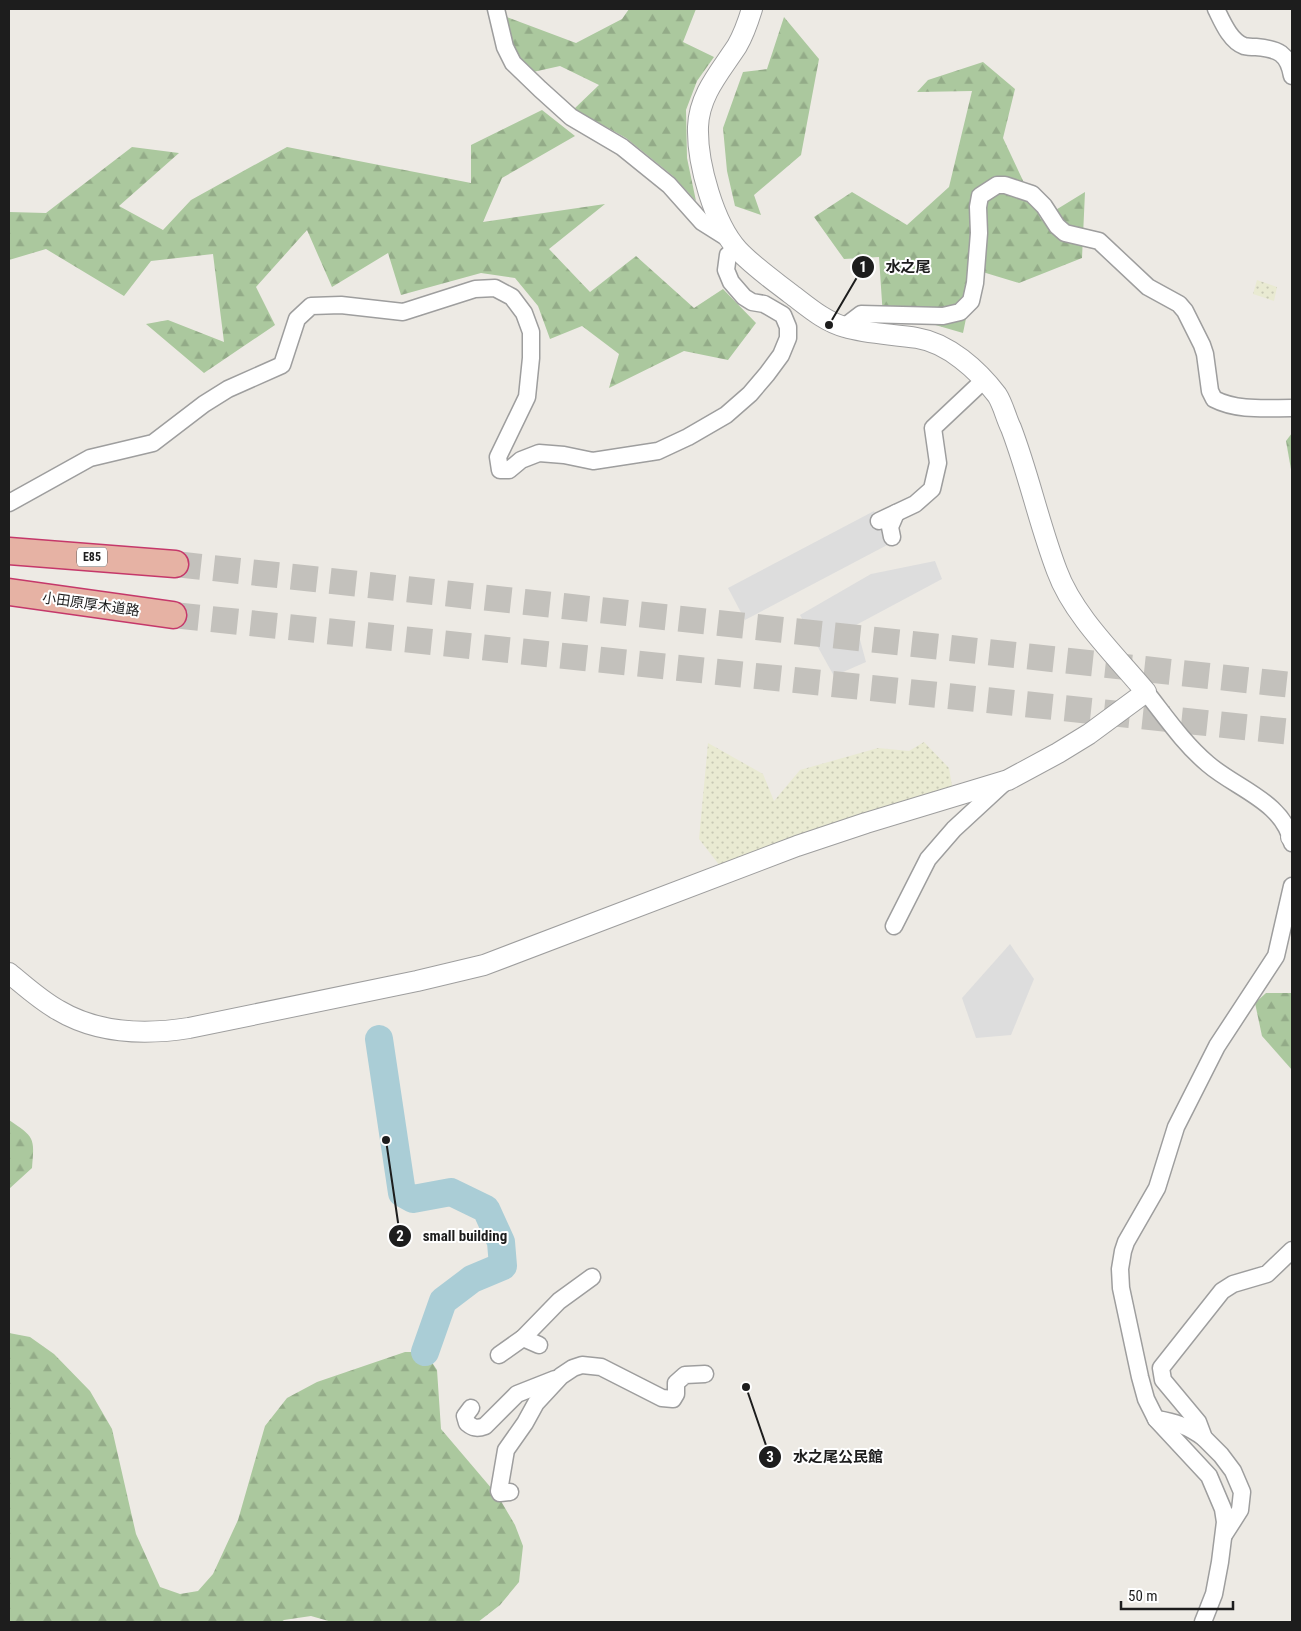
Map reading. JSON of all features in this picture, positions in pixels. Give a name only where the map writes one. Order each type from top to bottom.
[{"type":"highway","name":"E85","points":[[9,551],[175,564]]},
{"type":"highway","name":"小田原厚木道路","points":[[9,592],[173,615]]},
{"type":"street","points":[[496,9],[505,47],[513,63],[533,83],[571,117],[622,147],[669,186],[702,222],[734,245],[755,266],[798,299],[828,320],[844,327],[920,338],[944,348],[984,380],[999,397],[1017,446],[1058,574],[1074,604],[1197,754],[1223,776],[1275,810],[1287,827],[1292,839]]},
{"type":"street","points":[[734,245],[719,221],[702,171],[698,127],[701,106],[710,83],[747,28],[752,9]]},
{"type":"street","points":[[1216,9],[1231,36],[1244,46],[1271,49],[1283,54],[1290,63],[1292,76]]},
{"type":"street","points":[[844,327],[861,314],[943,316],[960,312],[972,301],[979,233],[978,207],[980,196],[997,185],[1005,185],[1032,194],[1044,206],[1057,226],[1065,233],[1098,241],[1148,287],[1179,304],[1185,311],[1202,345],[1210,391],[1214,399],[1226,405],[1257,408],[1292,408]]},
{"type":"street","points":[[9,503],[90,458],[153,443],[204,404],[228,389],[282,365],[297,319],[311,306],[341,305],[403,312],[476,289],[495,288],[512,297],[524,313],[531,332],[531,358],[527,397],[498,457],[500,470],[509,470],[521,460],[539,453],[564,455],[593,461],[658,451],[688,437],[726,415],[750,394],[768,374],[781,355],[788,338],[788,327],[783,315],[764,304],[752,302],[744,297],[731,282],[726,270],[728,255],[734,245]]},
{"type":"street","points":[[880,521],[915,504],[932,489],[938,463],[933,428],[984,380]]},
{"type":"street","points":[[892,537],[890,527],[896,513]]},
{"type":"street","points":[[9,973],[51,1006],[83,1023],[134,1033],[161,1033],[417,981],[484,965],[797,846],[1008,780],[1058,754],[1146,692]]},
{"type":"street","points":[[894,926],[928,859],[954,829],[1008,780]]},
{"type":"street","points":[[1203,1622],[1214,1594],[1224,1535],[1223,1509],[1209,1476],[1156,1419],[1146,1400],[1121,1288],[1120,1270],[1126,1242],[1157,1188],[1176,1127],[1217,1046],[1276,956],[1292,886]]},
{"type":"street","points":[[1204,1438],[1198,1422],[1163,1380],[1162,1365],[1222,1291],[1233,1284],[1267,1274],[1292,1250]]},
{"type":"street","points":[[499,1355],[524,1338],[559,1301],[592,1277]]},
{"type":"street","points":[[524,1338],[540,1345]]},
{"type":"street","points":[[510,1492],[500,1493],[498,1491],[506,1450],[525,1423],[536,1402],[562,1376],[573,1368],[582,1366],[601,1367],[662,1398],[673,1399],[676,1394],[676,1383],[685,1375],[705,1374]]},
{"type":"street","points":[[471,1408],[465,1416],[467,1423],[471,1427],[479,1428],[485,1426],[517,1394],[562,1376]]},
{"type":"street","points":[[1156,1419],[1170,1421],[1191,1428],[1221,1455],[1233,1471],[1242,1492],[1240,1510],[1224,1535]]},
{"type":"green space","points":[[629,9],[696,9],[683,42],[714,57],[697,81],[686,110],[687,158],[696,201],[673,176],[626,138],[574,109],[599,85],[560,66],[533,72],[516,55],[504,16],[576,43],[622,19]]},
{"type":"green space","points":[[784,17],[819,59],[801,155],[754,195],[761,215],[735,206],[727,171],[723,128],[743,72],[767,69]]},
{"type":"green space","points":[[983,62],[1015,89],[1003,138],[1041,219],[1085,192],[1082,258],[1019,283],[976,270],[963,333],[925,322],[883,317],[879,257],[844,259],[814,217],[852,192],[907,225],[949,187],[972,91],[917,92],[928,80]]},
{"type":"green space","points":[[542,110],[575,136],[502,178],[483,222],[605,204],[549,249],[590,292],[636,256],[694,308],[723,289],[756,323],[728,360],[684,351],[609,388],[619,354],[582,326],[550,339],[538,306],[515,278],[481,273],[401,295],[388,253],[332,287],[307,230],[256,287],[275,325],[204,373],[146,324],[168,320],[224,342],[213,254],[151,261],[124,296],[46,249],[9,260],[9,212],[46,213],[132,147],[179,153],[119,206],[163,230],[191,200],[287,147],[471,183],[471,145]]},
{"type":"green space","points":[[1257,280],[1277,287],[1274,301],[1253,294]]},
{"type":"green space","points":[[1292,433],[1292,475],[1286,441]]},
{"type":"green space","points":[[924,742],[949,768],[953,792],[724,871],[699,839],[708,743],[763,774],[774,801],[800,770],[878,748],[909,751]]},
{"type":"green space","points":[[1266,993],[1292,993],[1292,1070],[1262,1036],[1255,1003]]},
{"type":"green space","points":[[9,1120],[28,1134],[33,1144],[33,1150],[32,1168],[9,1189]]},
{"type":"green space","points":[[9,1333],[30,1337],[54,1354],[90,1391],[112,1429],[136,1534],[160,1587],[180,1594],[198,1591],[213,1574],[238,1520],[265,1426],[287,1398],[317,1382],[405,1352],[425,1352],[437,1370],[441,1429],[498,1496],[515,1525],[523,1546],[519,1582],[500,1605],[478,1622],[332,1622],[311,1616],[281,1622],[9,1622]]},
{"type":"shaded area","points":[[874,511],[891,543],[745,620],[728,588]]},
{"type":"shaded area","points":[[935,561],[942,579],[856,625],[866,662],[834,676],[800,615],[871,574]]},
{"type":"shaded area","points":[[1010,944],[1034,979],[1011,1035],[976,1038],[962,998]]},
{"type":"waterway","points":[[379,1039],[402,1193],[413,1199],[451,1192],[486,1209],[501,1242],[503,1266],[472,1279],[443,1301],[425,1352]]},
{"type":"tunnel","points":[[175,564],[1292,685]]},
{"type":"tunnel","points":[[173,615],[1292,732]]},
{"type":"place","name":"水之尾","points":[[829,325]]},
{"type":"place","name":"small building","points":[[386,1140]]},
{"type":"place","name":"水之尾公民館","points":[[746,1387]]}]
